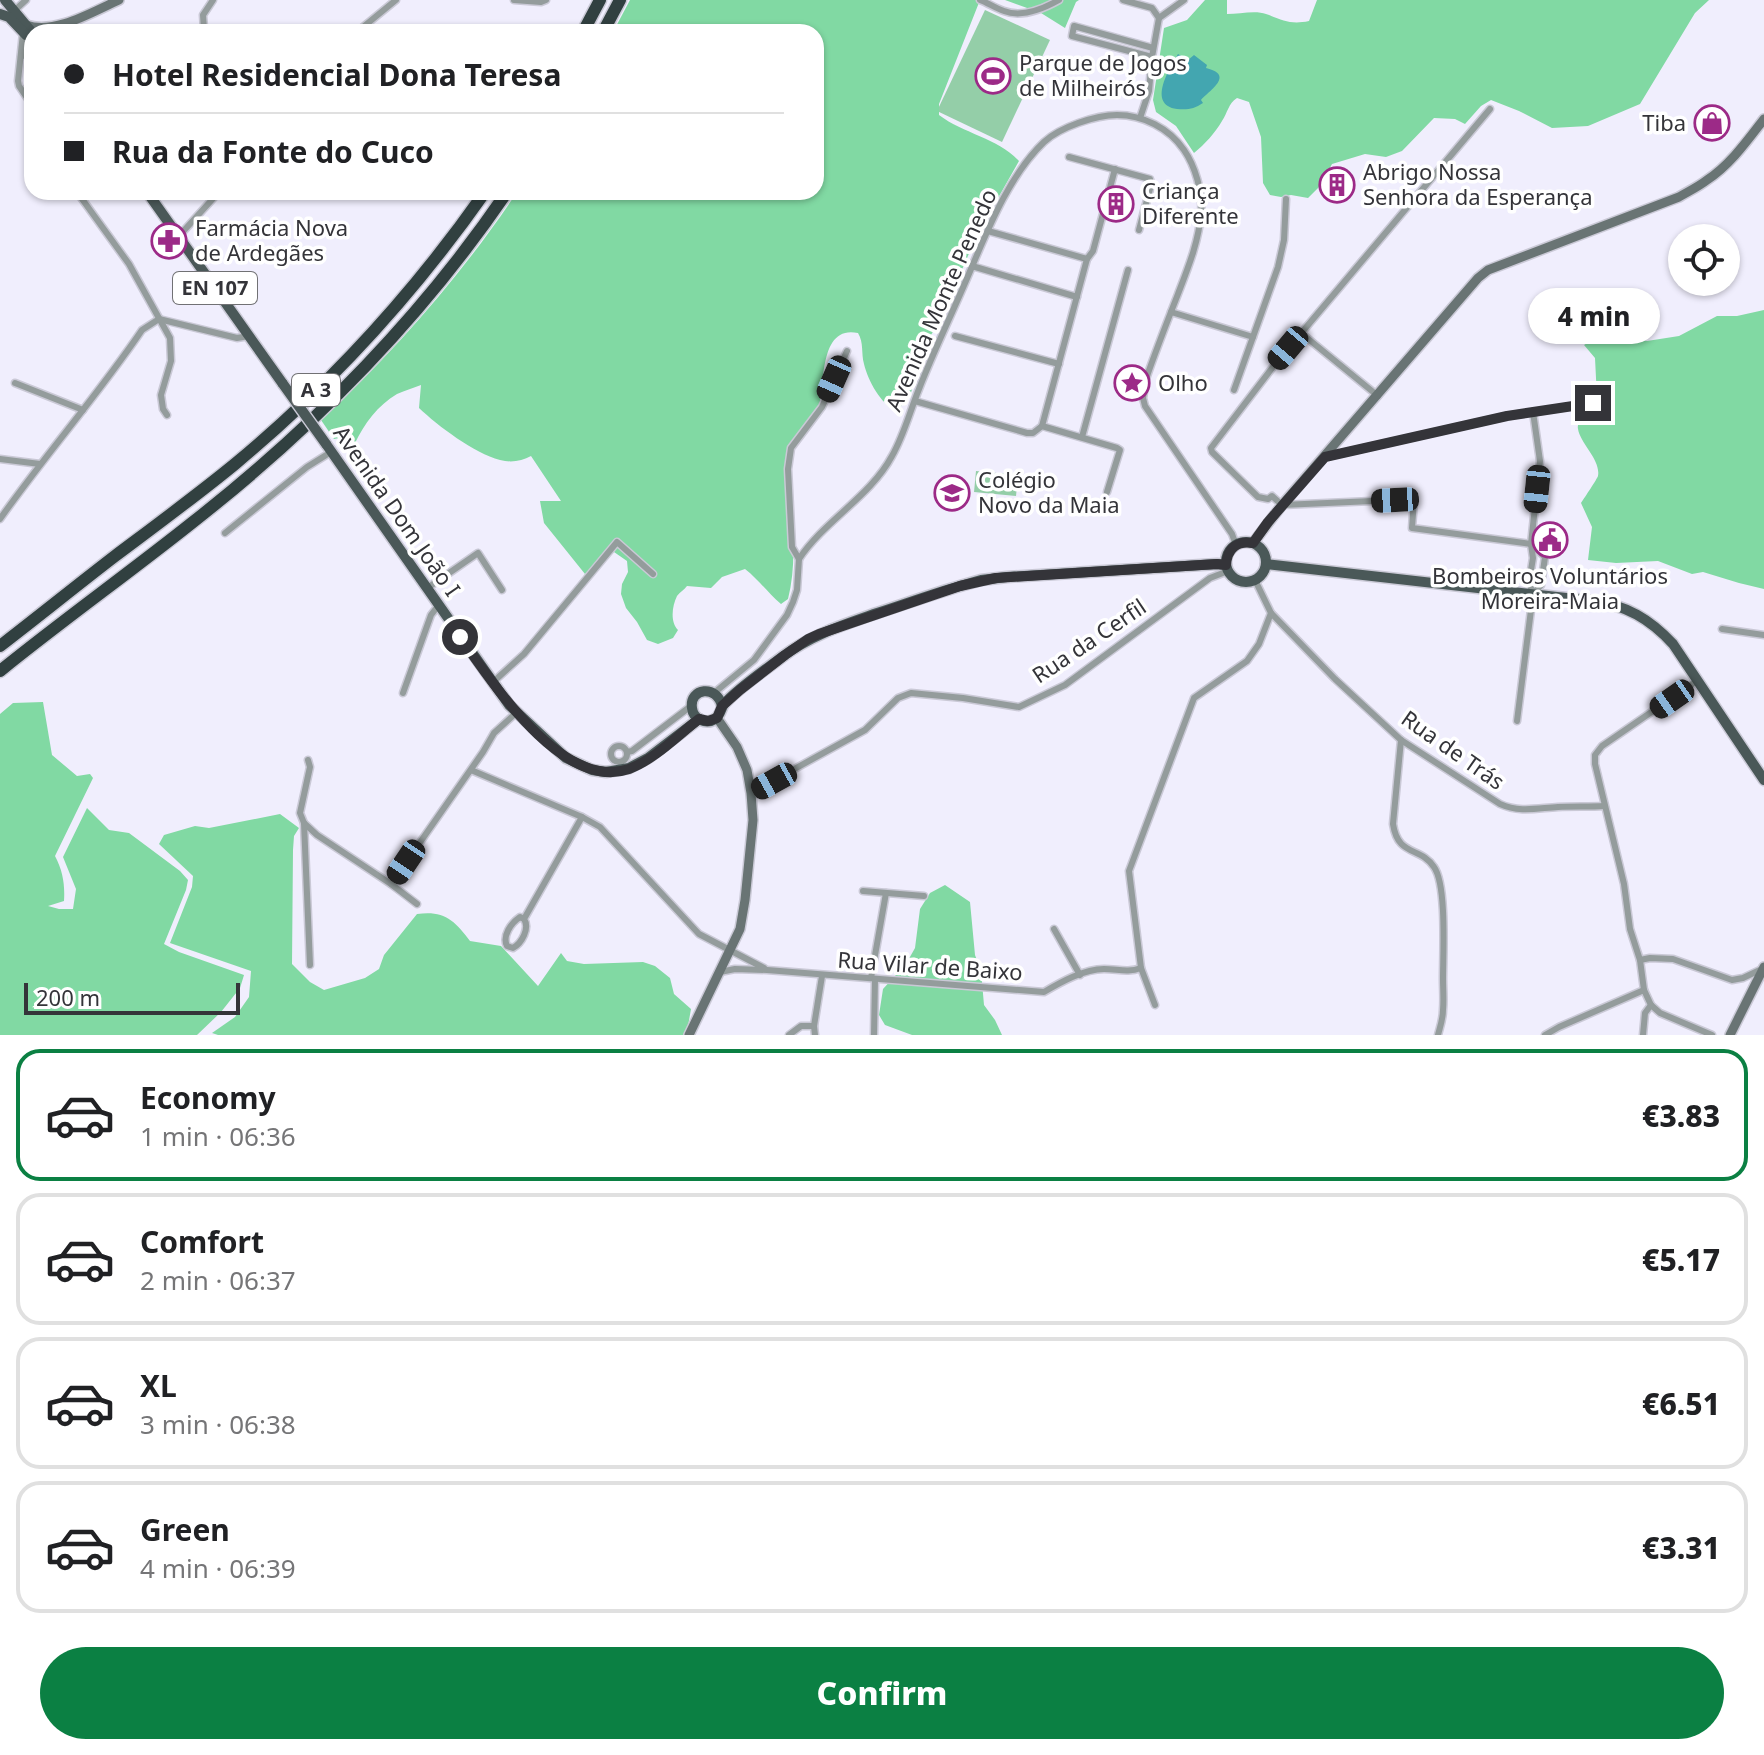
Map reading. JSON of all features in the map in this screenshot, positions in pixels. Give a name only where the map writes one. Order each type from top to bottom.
[{"type":"highway","points":[[587,24],[600,0]]},
{"type":"highway","points":[[607,24],[620,0]]},
{"type":"highway","name":"A 3","points":[[0,646],[235,464],[310,396],[400,301],[479,200]]},
{"type":"highway","name":"A 3","points":[[0,671],[193,522],[325,407],[425,300],[501,200]]},
{"type":"main road","points":[[5,0],[24,26]]},
{"type":"main road","points":[[0,14],[24,29]]},
{"type":"main road","name":"Avenida Dom João I","points":[[153,200],[516,713],[566,758],[606,772],[629,768],[648,758],[699,719]]},
{"type":"main road","points":[[1253,543],[1265,554],[1266,564],[1262,573],[1255,580],[1234,578],[1227,568],[1227,556],[1236,545],[1253,543]]},
{"type":"main road","points":[[1266,564],[1610,603],[1627,609],[1664,634],[1764,780]]},
{"type":"main road","points":[[722,706],[721,701],[709,691],[695,696],[691,706],[699,719],[708,721],[717,718],[722,706],[740,690],[796,647],[819,634],[960,586],[996,578],[1206,565],[1227,568]]},
{"type":"street","points":[[14,11],[26,0]]},
{"type":"street","points":[[65,24],[119,0]]},
{"type":"street","points":[[204,24],[203,15],[213,0]]},
{"type":"street","points":[[367,24],[396,0]]},
{"type":"street","points":[[514,0],[546,0]]},
{"type":"street","points":[[980,0],[1016,14],[1033,11],[1059,0]]},
{"type":"street","points":[[1123,0],[1152,8],[1159,18]]},
{"type":"street","points":[[1140,118],[1149,91],[1159,18],[1184,0]]},
{"type":"street","points":[[1152,57],[1072,36],[1074,26],[1153,48]]},
{"type":"street","points":[[24,46],[19,86],[24,93]]},
{"type":"street","points":[[1395,500],[1282,505],[1272,496],[1268,499],[1258,497],[1211,448],[1267,374],[1490,109]]},
{"type":"street","name":"Avenida Monte Penedo","points":[[799,559],[884,469],[900,441],[972,266],[1012,183],[1045,140],[1072,125],[1101,117],[1128,115],[1164,130],[1182,147],[1191,161],[1201,211],[1191,260],[1146,379],[1145,406],[1232,534],[1236,545]]},
{"type":"street","points":[[1253,543],[1282,505],[1478,278],[1488,270],[1679,197],[1725,166],[1764,119]]},
{"type":"street","points":[[1069,157],[1150,179],[1139,230]]},
{"type":"street","points":[[915,401],[1027,433],[1033,433],[1042,426],[1115,169]]},
{"type":"street","points":[[1234,390],[1278,267],[1284,240],[1286,199]]},
{"type":"street","points":[[83,200],[129,264],[170,338],[171,361],[161,395],[167,415]]},
{"type":"street","points":[[179,236],[212,200]]},
{"type":"street","points":[[988,231],[1087,259]]},
{"type":"street","points":[[972,266],[1077,297]]},
{"type":"street","points":[[1082,437],[1128,270]]},
{"type":"street","points":[[1171,312],[1253,337]]},
{"type":"street","points":[[0,519],[150,323],[159,319],[237,338],[249,336]]},
{"type":"street","points":[[1301,333],[1378,396]]},
{"type":"street","points":[[955,336],[1059,364]]},
{"type":"street","points":[[714,693],[754,660],[787,615],[797,590],[799,559],[792,547],[788,469],[791,448],[822,407],[847,351]]},
{"type":"street","points":[[15,383],[83,410]]},
{"type":"street","points":[[1325,457],[1507,416],[1593,403]]},
{"type":"street","points":[[1517,721],[1533,594],[1529,582],[1533,558],[1531,544],[1540,461],[1533,412]]},
{"type":"street","points":[[1042,426],[1120,450],[1107,492]]},
{"type":"street","points":[[225,533],[328,448]]},
{"type":"street","points":[[0,459],[40,464]]},
{"type":"street","points":[[1414,500],[1412,528],[1531,544],[1545,557],[1541,585],[1533,594]]},
{"type":"street","points":[[492,683],[524,654],[617,542],[653,574]]},
{"type":"street","points":[[426,589],[478,553],[502,590]]},
{"type":"street","name":"Rua da Cerfil","points":[[751,793],[865,730],[898,698],[911,693],[1019,707],[1065,685],[1227,568]]},
{"type":"street","name":"Rua de Trás","points":[[1255,580],[1271,613],[1335,679],[1401,740],[1511,809],[1604,806]]},
{"type":"street","points":[[403,693],[431,615],[438,606]]},
{"type":"street","points":[[1155,1005],[1141,968],[1129,871],[1194,698],[1247,661],[1259,644],[1271,613]]},
{"type":"street","points":[[1722,629],[1764,635]]},
{"type":"street","points":[[729,679],[740,690]]},
{"type":"street","points":[[1698,680],[1602,746],[1595,755],[1595,764],[1624,884],[1630,929],[1640,960],[1644,990],[1651,1005],[1660,1013],[1712,1035]]},
{"type":"street","points":[[627,752],[691,706]]},
{"type":"street","points":[[391,884],[494,733],[516,713]]},
{"type":"street","points":[[689,1035],[742,922],[753,820],[747,770],[737,747],[717,718]]},
{"type":"street","points":[[1401,740],[1393,824],[1395,835],[1399,843],[1427,859],[1438,875],[1443,921],[1443,1012],[1438,1035]]},
{"type":"street","points":[[308,760],[310,767],[300,813],[304,823],[310,965]]},
{"type":"street","name":"Rua Vilar de Baixo","points":[[471,770],[600,827],[699,934],[767,970]]},
{"type":"street","points":[[524,919],[582,817]]},
{"type":"street","points":[[304,823],[417,904]]},
{"type":"street","points":[[863,891],[924,896]]},
{"type":"street","points":[[874,1035],[873,979],[886,893]]},
{"type":"street","points":[[520,917],[524,919],[527,927],[519,944],[513,948],[507,946],[505,936],[516,920],[520,917]]},
{"type":"street","points":[[1054,929],[1080,975]]},
{"type":"street","points":[[1640,960],[1673,959],[1732,980],[1763,968]]},
{"type":"street","name":"Rua Vilar de Baixo","points":[[719,972],[767,970],[1044,992],[1057,984],[1100,969],[1130,972],[1141,968]]},
{"type":"street","points":[[1730,1035],[1763,968]]},
{"type":"street","points":[[815,1035],[822,976]]},
{"type":"street","points":[[1545,1035],[1644,990]]},
{"type":"street","points":[[1643,1035],[1645,1013],[1651,1005]]},
{"type":"street","points":[[789,1035],[801,1026],[814,1026]]},
{"type":"green space","points":[[630,0],[980,0],[939,104],[939,115],[991,141],[1019,161],[976,237],[941,319],[931,335],[909,398],[896,411],[880,398],[869,378],[858,333],[845,333],[835,339],[829,349],[817,416],[786,467],[793,550],[788,599],[781,604],[745,569],[722,577],[711,588],[687,586],[674,604],[673,618],[678,630],[673,638],[658,644],[647,640],[626,608],[621,594],[628,572],[627,561],[614,552],[585,574],[544,523],[540,501],[561,501],[531,456],[516,461],[500,460],[457,438],[419,408],[421,385],[397,394],[378,409],[355,443],[344,437],[334,439],[321,420],[426,312],[512,200],[824,200],[824,24],[617,24]]},
{"type":"green space","points":[[1005,0],[1079,0],[1065,28],[1041,13]]},
{"type":"green space","points":[[1205,0],[1227,0],[1227,14],[1262,13],[1297,22],[1309,21],[1317,0],[1709,0],[1695,13],[1640,104],[1588,126],[1552,128],[1491,100],[1465,124],[1455,119],[1434,118],[1402,151],[1386,157],[1365,154],[1332,164],[1321,185],[1308,198],[1270,195],[1263,183],[1261,137],[1249,102],[1234,100],[1216,130],[1194,153],[1176,126],[1156,112],[1153,100],[1164,28],[1187,20]]},
{"type":"green space","name":"Parque de Jogos de Milheirós","points":[[985,10],[1050,40],[1002,142],[937,111]]},
{"type":"green space","points":[[1764,310],[1764,589],[1703,572],[1692,574],[1658,561],[1616,563],[1588,560],[1592,527],[1581,503],[1597,478],[1598,470],[1578,425],[1580,416],[1594,409],[1597,398],[1595,358],[1584,345],[1600,335],[1647,341],[1679,336],[1717,316],[1737,316]]},
{"type":"green space","points":[[976,471],[1018,475],[1016,496],[974,492]]},
{"type":"green space","points":[[43,702],[52,755],[77,776],[90,774],[93,778],[55,856],[63,878],[64,901],[48,906],[73,909],[76,889],[63,857],[87,808],[109,830],[129,833],[180,871],[188,880],[186,890],[164,944],[244,975],[240,988],[197,1035],[0,1035],[0,714],[13,703]]},
{"type":"green space","points":[[280,814],[299,828],[294,836],[293,850],[292,964],[310,982],[324,990],[365,978],[379,969],[384,955],[417,914],[426,913],[448,918],[470,941],[501,946],[538,986],[561,953],[567,961],[584,964],[643,962],[655,966],[670,978],[674,994],[691,1009],[688,1026],[683,1035],[212,1033],[235,1017],[249,997],[251,971],[170,943],[192,887],[193,876],[159,844],[164,835],[195,826],[209,828]]},
{"type":"green space","points":[[945,885],[970,902],[984,1005],[1002,1035],[912,1035],[885,1025],[879,1015],[883,989],[906,964],[915,948],[920,909],[930,893]]},
{"type":"water","points":[[1178,54],[1188,60],[1194,55],[1220,79],[1201,100],[1203,103],[1191,109],[1177,109],[1163,101],[1163,86]]},
{"type":"place","name":"Parque de Jogos de Milheirós","points":[[993,76]]},
{"type":"place","name":"Tiba","points":[[1712,123]]},
{"type":"place","name":"Abrigo Nossa Senhora da Esperança","points":[[1337,185]]},
{"type":"place","name":"Criança Diferente","points":[[1116,204]]},
{"type":"place","name":"Farmácia Nova de Ardegães","points":[[169,241]]},
{"type":"place","name":"Olho","points":[[1132,383]]},
{"type":"place","name":"Colégio Novo da Maia","points":[[952,493]]},
{"type":"place","name":"Bombeiros Voluntários Moreira-Maia","points":[[1550,540]]},
{"type":"route","points":[[460,637],[516,713],[566,758],[592,770],[618,771],[648,758],[699,719],[708,721],[717,718],[722,706],[740,690],[796,647],[819,634],[981,580],[1226,565],[1232,548],[1240,543],[1253,543],[1325,457],[1507,416],[1593,403]]}]
